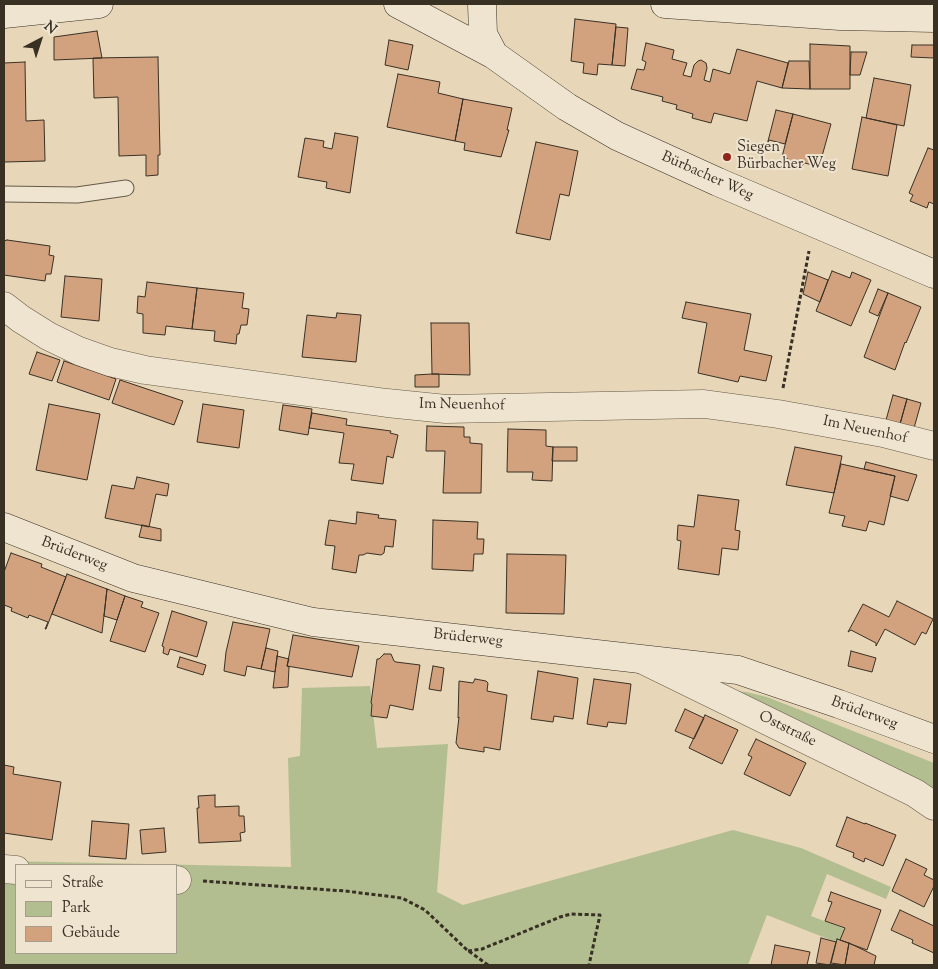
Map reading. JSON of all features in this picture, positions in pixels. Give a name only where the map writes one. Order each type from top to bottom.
[{"type":"street","points":[[4,14],[99,4]]},
{"type":"street","name":"Bürbacher Weg","points":[[398,4],[494,55],[568,107],[617,136],[667,160],[934,274]]},
{"type":"street","points":[[482,4],[484,34],[494,55]]},
{"type":"street","points":[[665,4],[708,5],[840,16],[934,18]]},
{"type":"street","points":[[4,8],[34,11]]},
{"type":"street","name":"Im Neuenhof","points":[[4,306],[48,336],[79,351],[110,362],[145,370],[446,409],[704,404],[778,414],[884,433],[934,446]]},
{"type":"street","name":"Brüderweg","points":[[4,527],[133,578],[313,622],[738,670],[839,704],[934,740]]},
{"type":"street","name":"Oststraße","points":[[637,658],[915,793],[934,806]]},
{"type":"lane","points":[[4,194],[77,195],[126,188]]},
{"type":"path","points":[[778,414],[815,224]]},
{"type":"path","points":[[178,880],[345,891],[402,898],[426,910],[468,951],[488,965]]},
{"type":"path","points":[[468,951],[482,949],[560,917],[571,914],[600,915],[589,965]]},
{"type":"green space","points":[[370,686],[377,748],[448,744],[437,892],[463,905],[733,830],[801,848],[891,887],[886,899],[827,874],[811,916],[850,931],[846,946],[767,915],[748,965],[4,965],[4,861],[148,864],[15,864],[15,954],[178,954],[178,865],[291,867],[288,758],[300,756],[302,688]]},
{"type":"green space","points":[[732,691],[767,697],[934,763],[934,792]]},
{"type":"building","points":[[575,19],[616,24],[612,65],[598,64],[597,75],[583,73],[584,63],[571,61]]},
{"type":"building","points":[[616,27],[628,28],[625,66],[612,65]]},
{"type":"building","points":[[97,31],[102,58],[54,60],[54,37]]},
{"type":"building","points":[[389,40],[413,45],[408,70],[385,65]]},
{"type":"building","points":[[646,43],[674,50],[672,59],[687,63],[683,75],[691,77],[694,65],[698,61],[701,60],[706,63],[707,68],[704,80],[710,82],[713,69],[730,74],[737,49],[788,63],[782,88],[757,81],[747,121],[714,113],[711,123],[692,118],[693,114],[676,109],[677,105],[662,101],[663,97],[631,89],[637,69],[644,70],[646,62],[642,60]]},
{"type":"building","points":[[810,44],[850,46],[850,89],[810,89]]},
{"type":"building","points":[[912,45],[934,45],[934,58],[911,57]]},
{"type":"building","points":[[851,52],[867,52],[860,75],[850,75]]},
{"type":"building","points":[[158,57],[160,155],[158,155],[158,175],[146,176],[146,155],[119,156],[118,97],[94,98],[93,58]]},
{"type":"building","points":[[789,61],[809,61],[810,89],[782,88]]},
{"type":"building","points":[[25,62],[26,121],[44,120],[45,161],[4,162],[4,63]]},
{"type":"building","points":[[398,74],[440,82],[438,93],[463,99],[455,141],[387,127]]},
{"type":"building","points":[[874,78],[911,85],[904,126],[866,118]]},
{"type":"building","points":[[463,99],[512,108],[507,130],[509,130],[501,157],[464,150],[465,143],[455,141]]},
{"type":"building","points":[[776,110],[793,114],[785,144],[769,140],[767,145]]},
{"type":"building","points":[[793,114],[831,124],[819,167],[805,163],[798,169],[791,167],[788,159],[782,157]]},
{"type":"building","points":[[862,117],[897,125],[888,176],[852,169]]},
{"type":"building","points":[[335,133],[358,137],[350,193],[326,188],[327,182],[298,177],[305,138],[324,141],[323,147],[332,149]]},
{"type":"building","points":[[536,142],[578,151],[569,196],[560,194],[550,240],[516,233]]},
{"type":"building","points":[[928,148],[934,150],[934,204],[929,202],[927,208],[910,201],[913,195],[909,193]]},
{"type":"building","points":[[4,241],[50,246],[49,255],[54,256],[51,274],[46,274],[45,281],[4,275]]},
{"type":"building","points":[[832,271],[850,278],[852,272],[871,280],[851,326],[816,311]]},
{"type":"building","points":[[808,272],[828,280],[820,302],[803,294]]},
{"type":"building","points":[[65,276],[102,279],[99,321],[61,317]]},
{"type":"building","points":[[147,282],[197,288],[192,329],[166,326],[165,335],[143,333],[143,314],[137,313],[138,296],[145,297]]},
{"type":"building","points":[[197,288],[244,293],[242,308],[249,309],[247,325],[241,325],[239,334],[237,334],[236,344],[214,341],[215,331],[192,329]]},
{"type":"building","points":[[878,289],[888,293],[878,316],[869,312]]},
{"type":"building","points":[[888,293],[921,307],[895,370],[864,357]]},
{"type":"building","points":[[686,302],[751,314],[744,350],[772,356],[766,381],[740,376],[738,382],[698,373],[707,323],[682,318]]},
{"type":"building","points":[[337,313],[361,315],[356,362],[302,357],[307,315],[336,318]]},
{"type":"building","points":[[431,323],[469,323],[470,375],[432,374]]},
{"type":"building","points":[[37,352],[60,360],[52,381],[29,374]]},
{"type":"building","points":[[64,361],[116,379],[109,400],[57,382]]},
{"type":"building","points":[[439,374],[439,387],[415,387],[415,375]]},
{"type":"building","points":[[120,380],[183,401],[174,425],[112,403]]},
{"type":"building","points":[[893,395],[907,399],[900,424],[886,420]]},
{"type":"building","points":[[907,399],[921,403],[914,428],[900,424]]},
{"type":"building","points":[[49,404],[100,414],[87,480],[36,470]]},
{"type":"building","points":[[203,404],[244,410],[239,448],[197,442]]},
{"type":"building","points":[[283,405],[312,409],[308,435],[279,430]]},
{"type":"building","points":[[312,413],[347,419],[346,425],[391,431],[390,433],[398,435],[393,458],[387,456],[383,484],[351,480],[354,464],[339,463],[344,433],[309,428]]},
{"type":"building","points":[[427,426],[464,427],[464,437],[470,437],[470,443],[482,444],[481,493],[443,493],[445,451],[426,451]]},
{"type":"building","points":[[508,429],[546,430],[546,446],[553,447],[552,481],[532,480],[533,472],[507,472]]},
{"type":"building","points":[[553,447],[577,447],[577,461],[552,461]]},
{"type":"building","points":[[795,447],[842,456],[834,493],[786,485]]},
{"type":"building","points":[[866,462],[917,475],[908,501],[890,496],[895,476],[864,469]]},
{"type":"building","points":[[841,464],[895,476],[884,525],[869,521],[866,531],[842,526],[845,516],[829,513]]},
{"type":"building","points":[[137,477],[169,484],[167,496],[156,494],[149,527],[105,518],[112,485],[134,489]]},
{"type":"building","points":[[698,495],[739,500],[735,530],[740,531],[738,550],[722,548],[719,575],[678,569],[681,541],[677,540],[678,525],[694,527]]},
{"type":"building","points":[[357,512],[379,515],[378,518],[396,520],[393,547],[385,546],[384,553],[381,555],[367,553],[359,555],[356,573],[332,569],[335,546],[325,545],[329,520],[356,524]]},
{"type":"building","points":[[433,520],[478,522],[477,539],[484,539],[483,554],[474,554],[473,571],[432,569]]},
{"type":"building","points":[[142,525],[161,529],[161,541],[139,537]]},
{"type":"building","points":[[11,553],[42,564],[41,567],[66,577],[46,629],[48,622],[29,615],[28,618],[11,611],[12,608],[4,605],[4,572]]},
{"type":"building","points":[[507,554],[566,555],[564,614],[506,613]]},
{"type":"building","points":[[67,574],[107,589],[102,633],[52,614]]},
{"type":"building","points":[[107,589],[125,596],[117,620],[104,616]]},
{"type":"building","points":[[125,596],[143,602],[141,607],[159,613],[145,652],[110,641]]},
{"type":"building","points":[[897,601],[933,619],[926,634],[922,632],[915,645],[885,629],[876,646],[876,643],[851,630],[848,632],[863,604],[889,617]]},
{"type":"building","points":[[172,611],[207,622],[197,657],[170,649],[168,655],[163,653],[164,647],[162,646]]},
{"type":"building","points":[[233,622],[270,629],[261,669],[247,666],[245,676],[224,671]]},
{"type":"building","points":[[293,635],[359,646],[352,677],[287,666]]},
{"type":"building","points":[[266,648],[278,651],[275,672],[261,669]]},
{"type":"building","points":[[851,651],[876,658],[872,672],[848,666]]},
{"type":"building","points":[[384,654],[391,654],[396,662],[420,665],[413,710],[390,705],[387,718],[371,716],[377,659]]},
{"type":"building","points":[[277,656],[289,659],[287,666],[289,667],[288,687],[273,688]]},
{"type":"building","points":[[180,657],[206,665],[203,675],[177,667]]},
{"type":"building","points":[[433,666],[444,668],[441,691],[429,689]]},
{"type":"building","points":[[538,671],[578,678],[573,719],[554,716],[553,722],[531,719]]},
{"type":"building","points":[[475,679],[488,683],[487,691],[507,695],[500,750],[484,747],[484,752],[459,748],[456,743],[459,717],[459,681],[473,683]]},
{"type":"building","points":[[594,679],[631,684],[626,724],[608,722],[607,727],[587,724]]},
{"type":"building","points":[[685,709],[704,718],[694,739],[675,731]]},
{"type":"building","points":[[705,715],[738,730],[722,764],[689,748]]},
{"type":"building","points":[[756,739],[806,763],[790,796],[744,774],[752,757],[748,755]]},
{"type":"building","points":[[4,765],[14,767],[13,774],[61,782],[52,840],[4,833]]},
{"type":"building","points":[[215,795],[215,807],[239,806],[239,816],[244,816],[245,832],[240,833],[241,841],[199,843],[198,796]]},
{"type":"building","points":[[847,817],[896,835],[883,866],[865,858],[864,862],[853,857],[854,853],[836,846]]},
{"type":"building","points":[[92,821],[129,824],[126,859],[89,856]]},
{"type":"building","points":[[164,828],[166,852],[142,854],[140,830]]},
{"type":"building","points":[[906,859],[927,869],[924,875],[934,880],[934,886],[924,907],[892,891]]},
{"type":"building","points":[[831,892],[881,910],[867,950],[840,940],[845,928],[825,921],[832,902],[828,901]]},
{"type":"building","points":[[900,910],[934,926],[934,953],[912,943],[913,940],[891,930]]},
{"type":"building","points":[[821,938],[836,942],[830,965],[816,963]]},
{"type":"building","points":[[837,939],[849,943],[845,965],[831,963]]},
{"type":"building","points":[[849,943],[876,956],[874,965],[845,965]]},
{"type":"building","points":[[775,945],[810,952],[807,965],[771,965]]},
{"type":"place","name":"Siegen Bürbacher Weg","points":[[727,157]]}]
